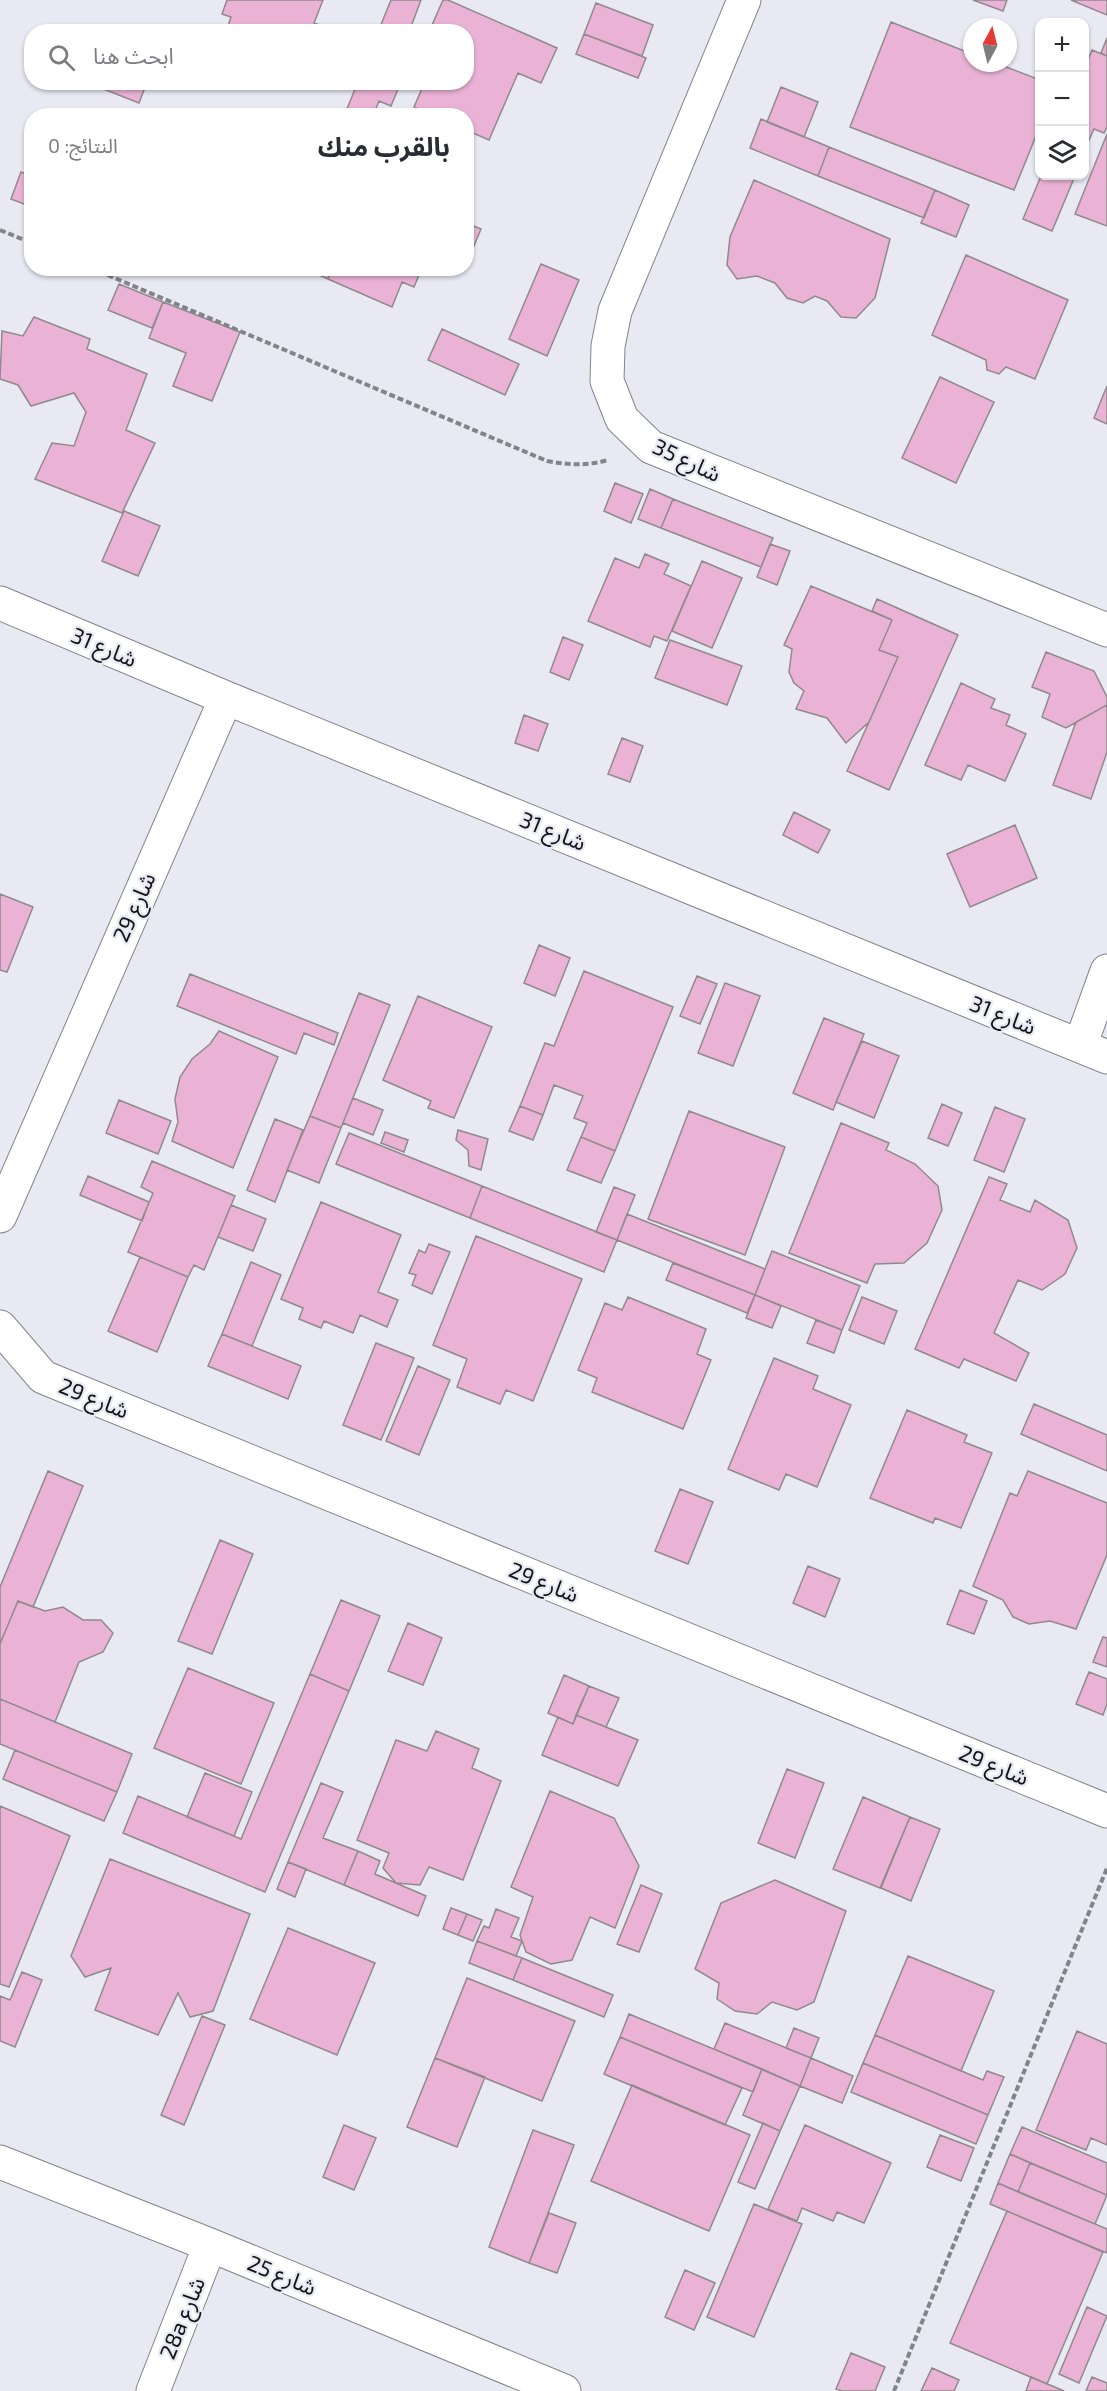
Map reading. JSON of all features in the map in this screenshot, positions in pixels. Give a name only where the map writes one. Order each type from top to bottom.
[{"type":"street","name":"شارع 35","points":[[744,0],[615,311],[608,346],[607,381],[622,418],[651,447],[1107,630]]},
{"type":"street","name":"شارع 31","points":[[0,603],[226,698],[1093,1052]]},
{"type":"street","name":"شارع 29","points":[[0,1216],[226,698]]},
{"type":"street","points":[[1093,1052],[1107,971]]},
{"type":"street","name":"شارع 29","points":[[0,1327],[43,1377],[1107,1811]]},
{"type":"street","name":"شارع 25","points":[[0,2162],[210,2245],[564,2391]]},
{"type":"street","name":"28a شارع","points":[[153,2391],[210,2245]]},
{"type":"path","points":[[0,230],[24,240]]},
{"type":"path","points":[[110,276],[547,461],[570,465],[596,464],[651,447]]},
{"type":"path","points":[[894,2391],[1107,1868]]},
{"type":"building","points":[[227,0],[323,0],[314,23],[317,24],[229,24],[231,17],[222,14]]},
{"type":"building","points":[[391,0],[421,0],[412,24],[381,24]]},
{"type":"building","points":[[443,0],[448,0],[557,48],[541,83],[518,73],[489,140],[474,133],[474,108],[414,107],[421,90],[474,90],[474,24],[432,24]]},
{"type":"building","points":[[973,0],[1007,0],[1003,11]]},
{"type":"building","points":[[1071,0],[1107,0],[1107,15]]},
{"type":"building","points":[[596,3],[653,25],[642,56],[584,34]]},
{"type":"building","points":[[891,22],[963,50],[963,72],[1017,71],[1035,78],[1035,138],[1014,190],[850,127]]},
{"type":"building","points":[[584,34],[646,58],[638,78],[576,54]]},
{"type":"building","points":[[1107,38],[1107,56],[1101,53]]},
{"type":"building","points":[[1092,50],[1107,56],[1107,127],[1104,133],[1094,129],[1089,140],[1089,72],[1089,57]]},
{"type":"building","points":[[781,87],[818,102],[804,137],[767,122]]},
{"type":"building","points":[[106,90],[144,90],[139,103]]},
{"type":"building","points":[[355,90],[398,90],[391,106],[379,101],[376,108],[347,108]]},
{"type":"building","points":[[761,119],[829,147],[818,176],[750,148]]},
{"type":"building","points":[[1107,134],[1107,226],[1075,214]]},
{"type":"building","points":[[829,147],[935,190],[924,218],[818,176]]},
{"type":"building","points":[[21,172],[24,173],[24,204],[11,199]]},
{"type":"building","points":[[754,180],[890,239],[875,298],[856,318],[841,317],[827,301],[815,296],[803,303],[787,298],[775,283],[757,276],[737,279],[727,265],[730,237]]},
{"type":"building","points":[[1039,180],[1073,180],[1052,231],[1023,219]]},
{"type":"building","points":[[935,190],[969,205],[956,237],[921,223]]},
{"type":"building","points":[[474,226],[481,229],[474,246]]},
{"type":"building","points":[[966,255],[1068,300],[1035,379],[1006,367],[999,374],[987,370],[986,360],[932,335]]},
{"type":"building","points":[[541,264],[579,280],[547,356],[509,339]]},
{"type":"building","points":[[329,276],[419,276],[414,287],[402,282],[392,307],[328,279]]},
{"type":"building","points":[[119,284],[163,302],[152,328],[108,310]]},
{"type":"building","points":[[163,302],[240,332],[212,401],[173,386],[186,353],[149,338]]},
{"type":"building","points":[[34,317],[90,339],[87,349],[147,374],[126,430],[155,443],[122,513],[35,479],[52,443],[74,446],[86,412],[74,393],[31,406],[18,385],[0,379],[2,331],[23,336]]},
{"type":"building","points":[[442,329],[519,364],[505,395],[428,360]]},
{"type":"building","points":[[940,377],[994,402],[956,483],[902,458]]},
{"type":"building","points":[[1107,386],[1107,424],[1094,418]]},
{"type":"building","points":[[615,483],[643,494],[631,523],[604,511]]},
{"type":"building","points":[[650,489],[673,499],[661,528],[638,519]]},
{"type":"building","points":[[673,499],[773,538],[761,567],[661,528]]},
{"type":"building","points":[[124,511],[160,526],[138,576],[102,561]]},
{"type":"building","points":[[770,544],[790,551],[777,585],[757,577]]},
{"type":"building","points":[[645,554],[669,564],[664,574],[691,586],[667,641],[654,636],[650,647],[588,621],[615,558],[639,568]]},
{"type":"building","points":[[702,561],[742,578],[712,648],[672,631]]},
{"type":"building","points":[[811,586],[892,620],[879,650],[898,657],[869,722],[846,743],[827,718],[796,709],[804,691],[794,683],[789,672],[792,649],[784,645]]},
{"type":"building","points":[[877,599],[958,635],[889,790],[847,771],[898,657],[879,650],[892,620],[872,611]]},
{"type":"building","points":[[563,637],[583,645],[569,680],[550,672]]},
{"type":"building","points":[[670,640],[742,666],[727,705],[655,678]]},
{"type":"building","points":[[1046,652],[1094,671],[1107,697],[1107,705],[1066,728],[1042,717],[1050,694],[1032,687]]},
{"type":"building","points":[[961,683],[995,699],[991,708],[1010,715],[1006,725],[1026,734],[1005,781],[968,765],[961,780],[925,765]]},
{"type":"building","points":[[1107,705],[1107,752],[1091,799],[1053,785],[1076,722]]},
{"type":"building","points":[[524,715],[548,724],[538,751],[515,743]]},
{"type":"building","points":[[622,738],[643,746],[630,782],[608,774]]},
{"type":"building","points":[[794,812],[830,830],[818,853],[783,835]]},
{"type":"building","points":[[1015,825],[1037,878],[970,907],[947,854]]},
{"type":"building","points":[[0,894],[33,907],[7,972],[0,970]]},
{"type":"building","points":[[539,945],[570,958],[555,996],[524,983]]},
{"type":"building","points":[[584,971],[673,1007],[615,1151],[581,1137],[587,1123],[574,1118],[583,1096],[554,1085],[543,1115],[520,1106],[545,1043],[554,1046]]},
{"type":"building","points":[[190,974],[338,1033],[334,1045],[304,1033],[296,1054],[177,1006]]},
{"type":"building","points":[[697,976],[717,984],[700,1024],[680,1016]]},
{"type":"building","points":[[725,983],[760,996],[733,1066],[698,1053]]},
{"type":"building","points":[[359,993],[390,1005],[341,1128],[310,1116]]},
{"type":"building","points":[[418,996],[492,1027],[454,1118],[428,1108],[431,1101],[383,1080]]},
{"type":"building","points":[[824,1018],[864,1034],[833,1110],[793,1093]]},
{"type":"building","points":[[219,1031],[278,1057],[233,1168],[172,1141],[178,1122],[175,1099],[180,1077],[192,1059],[210,1044]]},
{"type":"building","points":[[862,1041],[899,1056],[874,1118],[836,1102]]},
{"type":"building","points":[[353,1098],[383,1110],[373,1135],[343,1123]]},
{"type":"building","points":[[119,1100],[171,1121],[158,1154],[106,1133]]},
{"type":"building","points":[[942,1104],[962,1113],[948,1146],[928,1138]]},
{"type":"building","points":[[520,1106],[543,1115],[533,1140],[509,1131]]},
{"type":"building","points":[[995,1107],[1025,1119],[1004,1172],[974,1160]]},
{"type":"building","points":[[689,1111],[785,1147],[745,1255],[648,1219]]},
{"type":"building","points":[[310,1116],[341,1128],[319,1183],[287,1170]]},
{"type":"building","points":[[275,1119],[303,1130],[275,1202],[247,1190]]},
{"type":"building","points":[[841,1123],[889,1143],[886,1150],[915,1164],[938,1186],[942,1210],[927,1243],[904,1263],[875,1264],[867,1283],[789,1253]]},
{"type":"building","points":[[458,1130],[488,1139],[481,1170],[469,1166],[468,1150],[456,1140]]},
{"type":"building","points":[[385,1132],[408,1140],[404,1152],[381,1143]]},
{"type":"building","points":[[349,1133],[482,1186],[470,1218],[336,1164]]},
{"type":"building","points":[[581,1137],[615,1151],[601,1183],[567,1170]]},
{"type":"building","points":[[152,1161],[235,1196],[204,1270],[194,1265],[188,1277],[128,1252],[153,1193],[141,1187]]},
{"type":"building","points":[[88,1176],[149,1202],[142,1221],[80,1195]]},
{"type":"building","points":[[989,1177],[1007,1184],[1000,1200],[1030,1212],[1035,1200],[1068,1220],[1077,1248],[1065,1274],[1042,1290],[1018,1280],[994,1333],[1029,1353],[1016,1381],[964,1359],[959,1368],[915,1349]]},
{"type":"building","points":[[482,1186],[617,1240],[604,1272],[470,1218]]},
{"type":"building","points":[[614,1187],[635,1195],[617,1240],[596,1232]]},
{"type":"building","points":[[321,1202],[401,1235],[378,1292],[398,1300],[387,1327],[360,1315],[353,1333],[324,1321],[321,1328],[299,1319],[303,1308],[281,1299]]},
{"type":"building","points":[[231,1205],[266,1219],[253,1251],[218,1237]]},
{"type":"building","points":[[627,1214],[765,1269],[755,1295],[617,1240]]},
{"type":"building","points":[[476,1236],[582,1279],[533,1401],[506,1390],[500,1404],[457,1387],[467,1359],[433,1345]]},
{"type":"building","points":[[429,1244],[450,1252],[432,1294],[412,1285],[416,1275],[409,1273],[419,1250],[425,1253]]},
{"type":"building","points":[[772,1251],[860,1286],[842,1330],[755,1295]]},
{"type":"building","points":[[140,1257],[188,1277],[157,1352],[108,1331]]},
{"type":"building","points":[[251,1262],[281,1275],[252,1346],[222,1334]]},
{"type":"building","points":[[673,1263],[755,1295],[747,1313],[666,1280]]},
{"type":"building","points":[[755,1295],[781,1306],[772,1328],[746,1318]]},
{"type":"building","points":[[628,1297],[706,1329],[697,1354],[711,1360],[683,1429],[592,1392],[597,1378],[578,1370],[605,1303],[622,1310]]},
{"type":"building","points":[[862,1297],[897,1311],[884,1344],[849,1330]]},
{"type":"building","points":[[816,1320],[842,1330],[834,1353],[807,1343]]},
{"type":"building","points":[[222,1334],[301,1366],[288,1399],[208,1366]]},
{"type":"building","points":[[376,1343],[414,1358],[381,1440],[343,1425]]},
{"type":"building","points":[[774,1358],[818,1376],[813,1389],[851,1405],[817,1487],[786,1474],[779,1490],[728,1469]]},
{"type":"building","points":[[418,1366],[450,1380],[419,1455],[386,1441]]},
{"type":"building","points":[[1034,1404],[1107,1435],[1107,1471],[1021,1434]]},
{"type":"building","points":[[907,1410],[967,1435],[964,1442],[992,1453],[961,1528],[935,1518],[933,1523],[870,1498]]},
{"type":"building","points":[[48,1471],[83,1486],[33,1607],[18,1601],[0,1644],[0,1587]]},
{"type":"building","points":[[1028,1471],[1107,1503],[1107,1555],[1076,1629],[1050,1621],[1029,1624],[1013,1617],[1003,1600],[973,1586],[1010,1493],[1017,1496]]},
{"type":"building","points":[[680,1489],[713,1502],[688,1564],[655,1551]]},
{"type":"building","points":[[220,1540],[253,1554],[212,1654],[178,1641]]},
{"type":"building","points":[[808,1566],[840,1579],[825,1617],[793,1603]]},
{"type":"building","points":[[960,1590],[987,1601],[974,1634],[947,1624]]},
{"type":"building","points":[[341,1600],[380,1616],[349,1691],[310,1674]]},
{"type":"building","points":[[18,1601],[45,1611],[63,1607],[83,1620],[101,1620],[113,1633],[103,1652],[79,1662],[55,1722],[0,1699],[0,1644]]},
{"type":"building","points":[[408,1623],[442,1638],[423,1685],[388,1671]]},
{"type":"building","points":[[1103,1637],[1107,1638],[1107,1667],[1093,1662]]},
{"type":"building","points":[[188,1668],[274,1703],[241,1784],[154,1748]]},
{"type":"building","points":[[1089,1672],[1107,1679],[1107,1704],[1103,1715],[1076,1704]]},
{"type":"building","points":[[310,1674],[349,1691],[265,1892],[123,1833],[138,1796],[241,1839]]},
{"type":"building","points":[[564,1675],[589,1686],[573,1724],[548,1713]]},
{"type":"building","points":[[589,1686],[619,1698],[606,1727],[576,1715]]},
{"type":"building","points":[[0,1699],[132,1754],[117,1792],[0,1744]]},
{"type":"building","points":[[576,1715],[638,1740],[618,1786],[542,1755],[558,1717],[573,1724]]},
{"type":"building","points":[[436,1731],[479,1749],[472,1768],[501,1781],[463,1880],[429,1867],[420,1885],[396,1883],[383,1868],[389,1853],[357,1840],[396,1740],[427,1751]]},
{"type":"building","points":[[15,1750],[117,1792],[104,1821],[3,1779]]},
{"type":"building","points":[[787,1769],[824,1783],[795,1858],[758,1843]]},
{"type":"building","points":[[205,1773],[252,1792],[234,1836],[187,1817]]},
{"type":"building","points":[[321,1783],[343,1792],[323,1838],[358,1851],[344,1885],[288,1862]]},
{"type":"building","points":[[550,1791],[614,1818],[639,1866],[615,1928],[590,1917],[572,1960],[551,1964],[526,1952],[520,1935],[533,1897],[511,1887]]},
{"type":"building","points":[[863,1797],[910,1817],[880,1888],[833,1869]]},
{"type":"building","points":[[0,1806],[70,1836],[9,1987],[0,1984]]},
{"type":"building","points":[[910,1817],[940,1829],[911,1901],[881,1888]]},
{"type":"building","points":[[358,1851],[380,1861],[375,1874],[426,1896],[418,1916],[344,1885]]},
{"type":"building","points":[[110,1859],[250,1914],[213,2011],[190,2017],[178,1993],[158,2035],[95,2010],[111,1968],[85,1977],[71,1956]]},
{"type":"building","points":[[288,1862],[306,1869],[295,1897],[277,1889]]},
{"type":"building","points":[[775,1880],[846,1911],[814,2002],[797,2010],[772,2002],[757,2014],[735,2011],[717,1999],[719,1983],[695,1969],[721,1903]]},
{"type":"building","points":[[641,1885],[662,1894],[639,1952],[617,1944]]},
{"type":"building","points":[[451,1908],[467,1914],[458,1935],[443,1929]]},
{"type":"building","points":[[496,1909],[519,1918],[511,1937],[522,1941],[516,1956],[477,1941],[484,1926],[489,1928]]},
{"type":"building","points":[[467,1914],[482,1920],[473,1941],[458,1935]]},
{"type":"building","points":[[288,1928],[375,1963],[337,2055],[250,2019]]},
{"type":"building","points":[[477,1941],[522,1958],[513,1980],[469,1963]]},
{"type":"building","points":[[908,1956],[994,1991],[961,2071],[875,2035]]},
{"type":"building","points":[[522,1958],[613,1995],[604,2017],[513,1980]]},
{"type":"building","points":[[22,1972],[42,1980],[15,2047],[0,2041],[0,1996],[10,2000]]},
{"type":"building","points":[[467,1978],[575,2021],[542,2101],[435,2058]]},
{"type":"building","points":[[629,2014],[762,2069],[753,2092],[620,2037]]},
{"type":"building","points":[[202,2016],[225,2025],[184,2125],[161,2115]]},
{"type":"building","points":[[725,2023],[811,2058],[800,2086],[714,2049]]},
{"type":"building","points":[[794,2028],[819,2038],[811,2058],[786,2048]]},
{"type":"building","points":[[1077,2031],[1107,2044],[1107,2145],[1091,2138],[1086,2150],[1036,2130]]},
{"type":"building","points":[[875,2035],[983,2080],[987,2071],[1004,2077],[988,2115],[863,2063]]},
{"type":"building","points":[[620,2037],[742,2088],[725,2125],[604,2074]]},
{"type":"building","points":[[435,2058],[485,2077],[457,2147],[407,2127]]},
{"type":"building","points":[[811,2058],[853,2076],[842,2103],[800,2086]]},
{"type":"building","points":[[863,2063],[988,2115],[976,2144],[851,2092]]},
{"type":"building","points":[[762,2069],[800,2086],[780,2131],[743,2115]]},
{"type":"building","points":[[632,2085],[750,2135],[709,2231],[591,2181]]},
{"type":"building","points":[[763,2123],[780,2131],[755,2189],[738,2182]]},
{"type":"building","points":[[344,2125],[376,2138],[354,2190],[323,2177]]},
{"type":"building","points":[[805,2125],[891,2163],[864,2223],[837,2212],[833,2221],[802,2208],[797,2221],[768,2209]]},
{"type":"building","points":[[1022,2127],[1107,2163],[1107,2195],[1010,2154]]},
{"type":"building","points":[[533,2130],[574,2145],[529,2263],[489,2247]]},
{"type":"building","points":[[940,2135],[974,2148],[961,2181],[927,2167]]},
{"type":"building","points":[[1010,2154],[1030,2163],[1018,2192],[998,2183]]},
{"type":"building","points":[[1030,2163],[1107,2195],[1095,2224],[1018,2192]]},
{"type":"building","points":[[998,2183],[1107,2229],[1107,2253],[990,2204]]},
{"type":"building","points":[[754,2204],[802,2224],[754,2337],[707,2317]]},
{"type":"building","points":[[1007,2211],[1103,2252],[1047,2384],[950,2343]]},
{"type":"building","points":[[549,2213],[576,2223],[557,2273],[529,2263]]},
{"type":"building","points":[[685,2270],[715,2283],[694,2330],[665,2317]]},
{"type":"building","points":[[1087,2307],[1107,2316],[1079,2383],[1059,2374]]},
{"type":"building","points":[[851,2353],[885,2367],[875,2391],[836,2389]]},
{"type":"building","points":[[932,2368],[959,2380],[954,2391],[921,2391]]},
{"type":"building","points":[[1031,2377],[1064,2391],[1026,2391]]},
{"type":"building","points":[[1092,2377],[1107,2383],[1107,2391],[1086,2391]]}]
